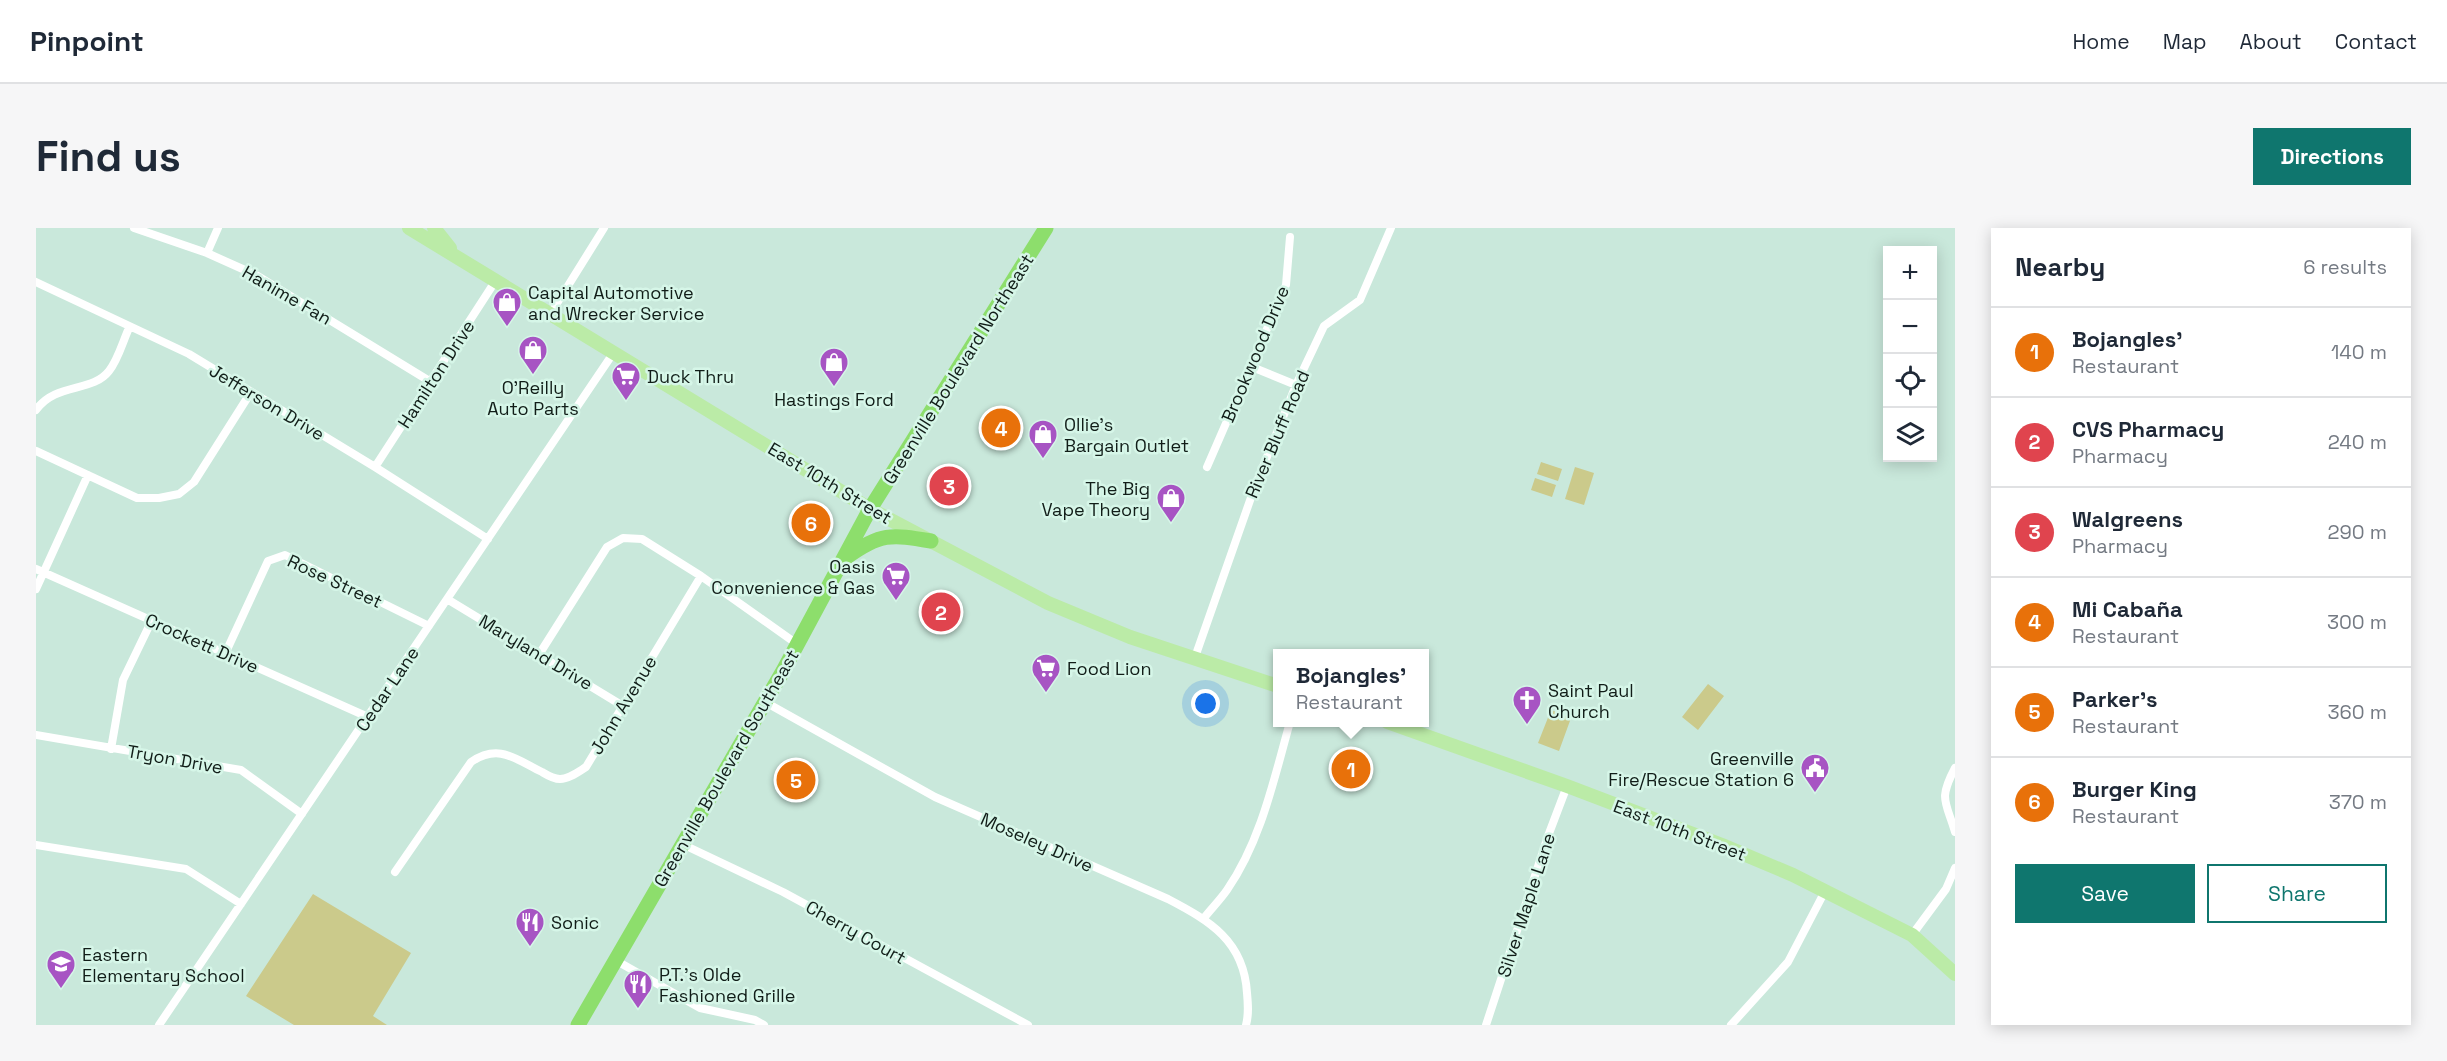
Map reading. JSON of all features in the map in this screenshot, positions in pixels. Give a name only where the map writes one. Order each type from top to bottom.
[{"type":"highway","name":"Greenville Boulevard Northeast","points":[[870,509],[1046,228]]},
{"type":"highway","name":"Greenville Boulevard Southeast","points":[[578,1025],[765,702],[870,509]]},
{"type":"highway","points":[[842,561],[866,543],[877,538],[908,537],[931,541]]},
{"type":"main road","name":"East 10th Street","points":[[409,228],[870,509],[1048,603],[1194,660],[1273,684]]},
{"type":"main road","points":[[434,228],[455,255]]},
{"type":"main road","name":"East 10th Street","points":[[1398,727],[1567,786],[1722,845],[1825,891],[1912,935],[1955,974]]},
{"type":"street","name":"Hanime Fan","points":[[134,228],[207,253],[256,275],[431,382]]},
{"type":"street","points":[[207,253],[218,228]]},
{"type":"street","points":[[551,313],[604,228]]},
{"type":"street","name":"River Bluff Road","points":[[1194,660],[1254,489],[1296,386],[1324,326],[1360,300],[1392,228]]},
{"type":"street","name":"Brookwood Drive","points":[[1207,467],[1286,285],[1290,237]]},
{"type":"street","name":"Hamilton Drive","points":[[375,467],[496,280]]},
{"type":"street","name":"Jefferson Drive","points":[[36,282],[129,328],[189,354],[488,539]]},
{"type":"street","points":[[36,410],[50,395],[101,379],[111,370],[129,328]]},
{"type":"street","name":"Cedar Lane","points":[[159,1025],[614,352]]},
{"type":"street","points":[[1252,367],[1296,386]]},
{"type":"street","points":[[36,451],[137,498],[159,498],[179,494],[194,482],[251,392]]},
{"type":"street","points":[[36,589],[40,571],[88,475]]},
{"type":"street","points":[[540,653],[607,547],[623,538],[642,539],[701,576],[797,644]]},
{"type":"street","name":"Rose Street","points":[[225,654],[268,561],[285,555],[429,626]]},
{"type":"street","name":"Crockett Drive","points":[[40,571],[368,717]]},
{"type":"street","name":"John Avenue","points":[[395,872],[471,762],[482,755],[494,752],[509,756],[550,777],[560,779],[573,775],[586,767],[701,576]]},
{"type":"street","name":"Maryland Drive","points":[[447,599],[540,653],[623,706]]},
{"type":"street","points":[[111,748],[123,680],[152,620]]},
{"type":"street","name":"Moseley Drive","points":[[765,702],[935,797],[1168,899],[1204,918],[1225,935],[1244,969],[1249,1016],[1246,1025]]},
{"type":"street","points":[[1204,918],[1227,890],[1247,853],[1262,817],[1289,727]]},
{"type":"street","name":"Tryon Drive","points":[[36,735],[241,770],[302,814]]},
{"type":"street","points":[[1955,768],[1946,785],[1945,806],[1955,832]]},
{"type":"street","name":"Silver Maple Lane","points":[[1486,1025],[1548,836],[1567,786]]},
{"type":"street","points":[[36,844],[186,869],[241,904]]},
{"type":"street","name":"Cherry Court","points":[[682,844],[783,892],[1028,1025]]},
{"type":"street","points":[[1912,935],[1946,889],[1955,868]]},
{"type":"street","points":[[1731,1025],[1788,962],[1825,891]]},
{"type":"street","points":[[615,960],[700,1008],[757,1023]]},
{"type":"shaded area","points":[[1541,462],[1562,469],[1558,481],[1537,474]]},
{"type":"shaded area","points":[[1575,467],[1594,473],[1584,505],[1565,499]]},
{"type":"shaded area","points":[[1535,478],[1556,485],[1552,497],[1531,490]]},
{"type":"shaded area","points":[[1708,684],[1724,696],[1698,730],[1682,717]]},
{"type":"shaded area","points":[[1551,710],[1571,718],[1559,751],[1538,743]]},
{"type":"shaded area","points":[[313,894],[411,953],[373,1016],[387,1025],[294,1025],[246,996]]},
{"type":"place","name":"Capital Automotive and Wrecker Service","points":[[507,328]]},
{"type":"place","name":"O'Reilly Auto Parts","points":[[533,376]]},
{"type":"place","name":"Hastings Ford","points":[[834,388]]},
{"type":"place","name":"Duck Thru","points":[[626,402]]},
{"type":"place","name":"Mi Cabaña","points":[[1001,428]]},
{"type":"place","name":"Ollie's Bargain Outlet","points":[[1043,460]]},
{"type":"place","name":"Walgreens","points":[[949,486]]},
{"type":"place","name":"Burger King","points":[[811,523]]},
{"type":"place","name":"The Big Vape Theory","points":[[1171,524]]},
{"type":"place","name":"Oasis Convenience & Gas","points":[[896,602]]},
{"type":"place","name":"CVS Pharmacy","points":[[941,612]]},
{"type":"place","name":"Food Lion","points":[[1046,694]]},
{"type":"place","name":"Saint Paul Church","points":[[1527,726]]},
{"type":"place","name":"Bojangles'","points":[[1351,769]]},
{"type":"place","name":"Parker's","points":[[796,780]]},
{"type":"place","name":"Greenville Fire/Rescue Station 6","points":[[1815,794]]},
{"type":"place","name":"Sonic","points":[[530,948]]},
{"type":"place","name":"Eastern Elementary School","points":[[61,990]]},
{"type":"place","name":"P.T.’s Olde Fashioned Grille","points":[[638,1010]]}]
